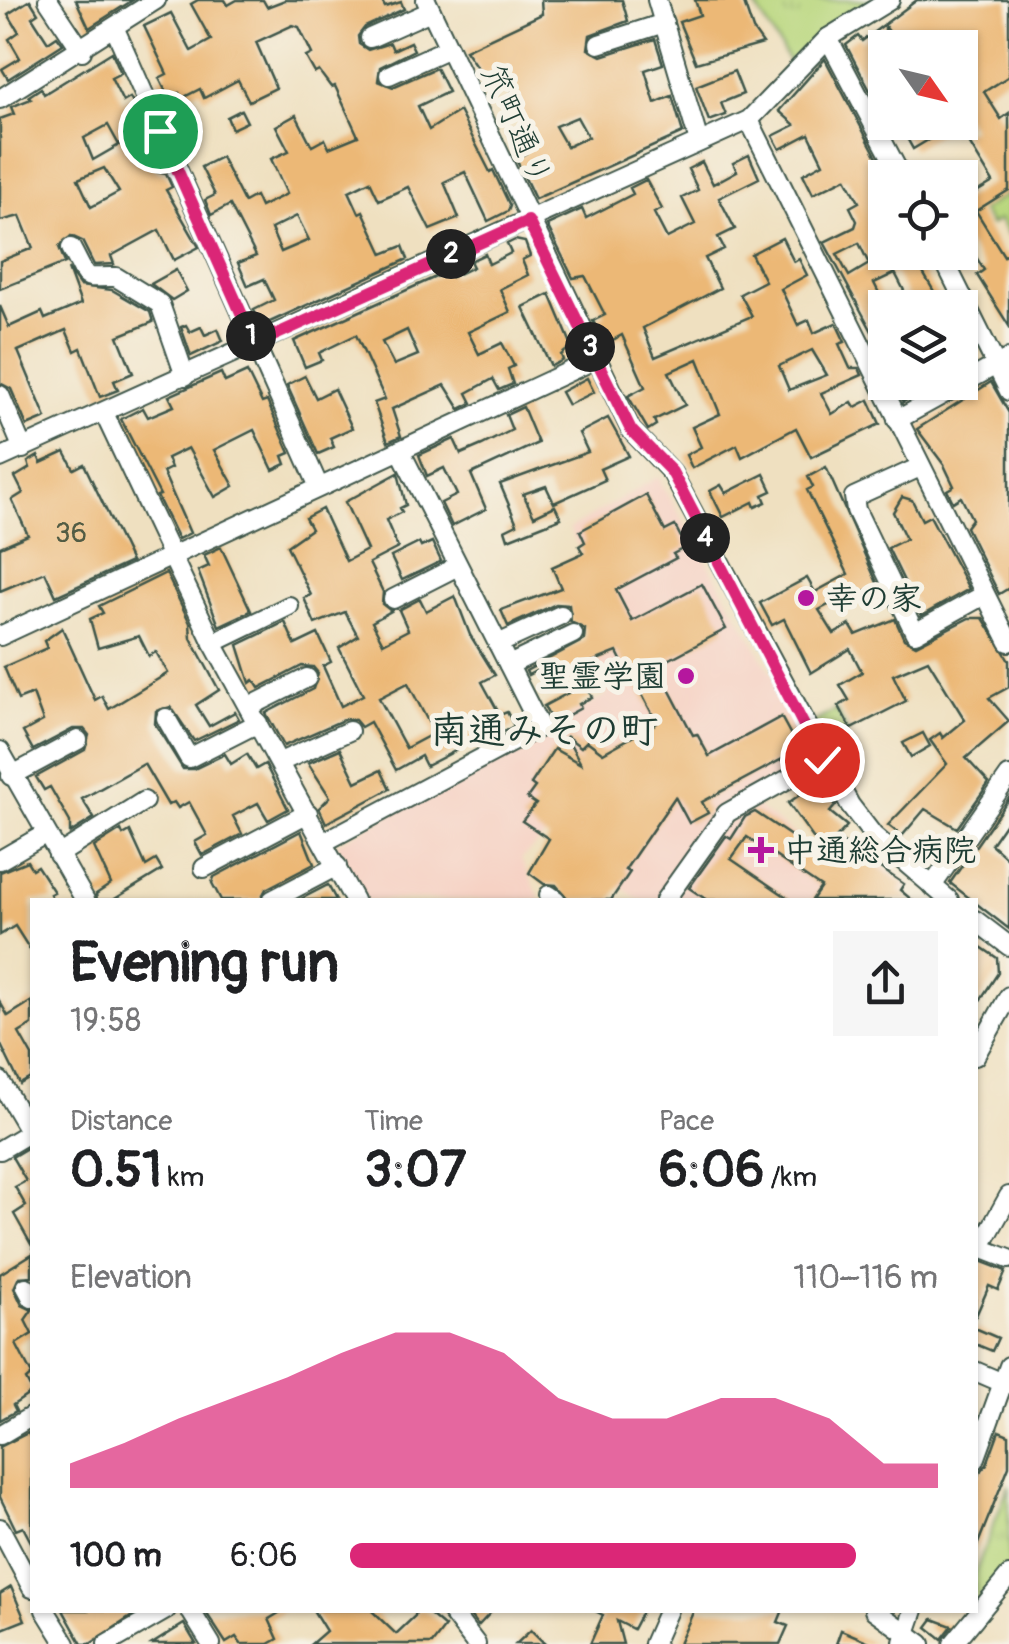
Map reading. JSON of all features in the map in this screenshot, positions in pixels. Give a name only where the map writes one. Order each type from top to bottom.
[{"type":"street","points":[[48,0],[82,51]]},
{"type":"street","points":[[0,99],[82,51],[156,0]]},
{"type":"street","points":[[657,0],[698,142]]},
{"type":"street","points":[[0,458],[748,120],[828,38],[890,0]]},
{"type":"street","points":[[370,38],[429,6]]},
{"type":"street","name":"笊町通り","points":[[429,6],[528,221],[631,430],[672,472],[822,760],[873,835],[947,898]]},
{"type":"street","points":[[599,44],[664,23]]},
{"type":"street","points":[[115,29],[320,487]]},
{"type":"street","points":[[828,38],[892,160]]},
{"type":"street","points":[[389,75],[449,48]]},
{"type":"street","points":[[748,120],[1009,642]]},
{"type":"street","points":[[72,248],[88,278],[96,282],[116,277],[160,304],[186,376]]},
{"type":"street","points":[[950,270],[1003,362],[1009,391]]},
{"type":"street","points":[[0,636],[596,358]]},
{"type":"street","points":[[897,420],[1003,362]]},
{"type":"street","points":[[0,396],[23,448]]},
{"type":"street","points":[[104,413],[213,642],[353,898]]},
{"type":"street","points":[[324,842],[540,726],[400,450]]},
{"type":"street","points":[[920,467],[854,496],[856,510],[915,633],[984,595]]},
{"type":"street","points":[[394,599],[458,566]]},
{"type":"street","points":[[213,642],[289,606]]},
{"type":"street","points":[[498,644],[561,615]]},
{"type":"street","points":[[509,666],[573,634]]},
{"type":"street","points":[[166,718],[189,758],[306,678]]},
{"type":"street","points":[[280,762],[349,732]]},
{"type":"street","points":[[11,776],[78,740]]},
{"type":"street","points":[[0,751],[84,898]]},
{"type":"street","points":[[666,898],[727,813],[822,760]]},
{"type":"street","points":[[932,886],[1002,797],[1009,776]]},
{"type":"street","points":[[58,855],[144,801]]},
{"type":"street","points":[[204,868],[308,814]]},
{"type":"street","points":[[0,860],[44,834]]},
{"type":"street","points":[[276,898],[336,866]]},
{"type":"street","points":[[978,922],[1009,946]]},
{"type":"street","points":[[978,1051],[1009,996]]},
{"type":"street","points":[[0,1080],[30,1129]]},
{"type":"street","points":[[0,1150],[30,1132]]},
{"type":"street","points":[[978,1245],[1009,1196]]},
{"type":"street","points":[[978,1247],[1009,1260]]},
{"type":"street","points":[[978,1371],[1006,1375],[978,1452]]},
{"type":"street","points":[[0,1435],[30,1417]]},
{"type":"street","points":[[0,1528],[5,1550],[30,1585]]},
{"type":"street","points":[[953,1644],[1009,1576]]},
{"type":"street","points":[[47,1613],[66,1644]]},
{"type":"street","points":[[112,1643],[161,1613]]},
{"type":"street","points":[[192,1613],[211,1644]]},
{"type":"street","points":[[452,1613],[476,1644]]},
{"type":"street","points":[[652,1644],[667,1613]]},
{"type":"street","points":[[877,1613],[904,1638],[921,1644]]},
{"type":"street","points":[[904,1638],[913,1613]]},
{"type":"shaded area","name":"聖霊学園","points":[[658,477],[822,760],[727,813],[666,898],[637,898],[545,836],[521,859],[540,898],[364,898],[336,844],[607,695],[590,657],[626,637],[569,529]]},
{"type":"shaded area","name":"中通総合病院","points":[[754,805],[831,861],[848,838],[908,886],[899,898],[674,898],[719,829]]},
{"type":"green space","points":[[752,0],[875,0],[813,41],[790,63]]},
{"type":"green space","points":[[1009,193],[1009,236],[999,220],[990,225],[981,211]]},
{"type":"green space","points":[[836,710],[849,733],[821,747],[809,725]]},
{"type":"green space","points":[[1009,1485],[1009,1573],[978,1601],[978,1565]]},
{"type":"building","points":[[30,0],[38,13],[32,17],[48,42],[57,36],[63,44],[8,79],[2,69],[20,58],[9,39],[19,32],[8,14]]},
{"type":"building","points":[[76,0],[133,0],[89,28]]},
{"type":"building","points":[[198,0],[225,0],[228,5],[237,0],[263,0],[267,7],[285,0],[381,0],[385,7],[401,2],[404,9],[365,27],[358,36],[359,44],[368,50],[390,43],[393,50],[410,42],[414,50],[380,67],[378,81],[393,87],[436,68],[448,92],[418,106],[429,130],[459,111],[490,172],[493,170],[510,206],[508,211],[488,221],[465,172],[444,182],[459,218],[430,230],[408,187],[379,200],[370,181],[349,191],[359,213],[363,211],[383,254],[403,246],[408,259],[261,326],[254,310],[274,300],[264,279],[248,286],[238,263],[256,256],[230,205],[211,215],[205,200],[215,195],[201,167],[221,157],[244,202],[255,196],[260,207],[287,194],[271,159],[289,151],[276,126],[296,115],[312,146],[325,139],[329,148],[358,136],[335,86],[331,87],[319,71],[315,73],[306,57],[312,54],[299,27],[293,25],[256,42],[276,88],[249,101],[238,80],[204,98],[200,89],[182,98],[179,93],[169,98],[159,78],[167,74],[144,26],[171,13],[191,51],[211,40],[191,4]],"holes":[[[297,216],[309,240],[281,252],[271,229]]]},
{"type":"building","points":[[541,0],[622,0],[628,21],[590,35],[588,49],[602,56],[655,39],[663,64],[645,70],[655,103],[672,96],[683,133],[535,199],[516,159],[526,153],[522,141],[533,137],[511,88],[517,85],[507,64],[483,76],[465,50],[542,14]],"holes":[[[577,117],[588,137],[567,147],[555,126]]]},
{"type":"building","points":[[695,0],[743,0],[753,30],[763,44],[696,63],[679,22],[700,15]]},
{"type":"building","points":[[917,0],[1009,0],[1009,76],[984,92],[1001,119],[1009,113],[1009,190],[978,210],[978,191],[993,182],[967,140],[978,140],[978,30],[888,30],[885,26],[885,30],[877,30]]},
{"type":"building","points":[[858,36],[862,41],[868,37],[868,87],[846,45]]},
{"type":"building","points":[[112,52],[121,73],[111,78],[123,102],[130,98],[138,111],[130,116],[157,172],[166,174],[172,187],[166,190],[199,247],[174,260],[159,230],[111,256],[114,264],[94,265],[82,241],[71,236],[59,247],[65,263],[0,289],[0,261],[33,248],[20,216],[0,221],[0,119],[14,114],[11,107],[31,99],[29,96],[41,88],[44,94]],"holes":[[[108,125],[119,145],[93,160],[84,138]],[[104,168],[119,192],[91,207],[78,179]]]},
{"type":"building","points":[[825,59],[878,160],[868,160],[868,262],[859,243],[837,254],[849,276],[868,265],[868,270],[922,270],[933,290],[904,290],[895,273],[874,283],[878,290],[868,290],[868,324],[824,242],[855,227],[857,221],[850,207],[859,202],[846,178],[813,194],[803,174],[823,163],[809,134],[780,149],[773,136],[795,125],[779,111]]},
{"type":"building","points":[[734,71],[743,94],[721,103],[726,115],[709,121],[696,86]]},
{"type":"building","points":[[241,110],[247,122],[232,129],[227,117]]},
{"type":"building","points":[[908,140],[928,140],[913,149]]},
{"type":"building","points":[[749,155],[759,178],[719,198],[735,229],[718,237],[724,249],[705,258],[720,288],[643,328],[655,357],[752,316],[740,294],[765,281],[751,254],[782,238],[794,262],[799,259],[807,275],[781,289],[798,325],[809,320],[814,333],[836,323],[845,342],[839,344],[850,368],[859,368],[862,375],[821,393],[832,414],[852,402],[855,407],[869,400],[880,424],[811,457],[796,428],[742,457],[737,445],[692,468],[686,455],[701,447],[692,427],[720,414],[698,359],[669,372],[685,405],[654,420],[656,425],[648,430],[628,396],[645,387],[622,335],[611,341],[608,335],[602,338],[593,321],[605,315],[585,276],[573,278],[547,225],[582,209],[586,218],[633,194],[630,188],[646,180],[662,209],[654,213],[667,238],[695,224],[682,198],[698,190],[688,169],[702,162],[713,184],[737,171],[733,163]],"holes":[[[812,350],[827,375],[789,390],[779,366]]]},
{"type":"building","points":[[978,214],[1004,256],[1009,253],[1009,326],[977,275],[984,270],[978,260]]},
{"type":"building","points":[[515,240],[525,242],[530,256],[522,260],[528,275],[500,289],[510,312],[468,332],[479,354],[502,343],[514,366],[508,369],[513,384],[499,390],[493,379],[467,393],[472,403],[460,409],[445,385],[392,409],[401,436],[388,442],[374,403],[385,399],[356,335],[319,353],[322,360],[305,367],[294,341],[449,271],[452,277],[473,267],[470,261],[485,254],[489,264],[511,253],[507,244]],"holes":[[[407,330],[418,355],[394,365],[382,342]]]},
{"type":"building","points":[[68,269],[80,286],[112,290],[150,312],[153,322],[118,336],[133,373],[114,381],[118,390],[100,397],[81,348],[75,351],[66,330],[18,351],[46,418],[27,426],[11,389],[0,383],[0,306],[9,327],[42,312],[45,319],[81,304]]},
{"type":"building","points":[[176,270],[187,291],[172,300],[151,284]]},
{"type":"building","points":[[550,294],[572,346],[561,355],[563,360],[551,366],[523,307]]},
{"type":"building","points":[[186,325],[190,332],[201,327],[205,335],[218,329],[223,341],[191,356],[181,327]]},
{"type":"building","points":[[247,372],[262,403],[267,401],[290,453],[283,456],[286,464],[273,470],[254,430],[214,450],[234,486],[215,497],[188,448],[167,458],[171,468],[163,472],[190,533],[178,539],[121,419],[143,408],[148,417],[174,406],[169,396],[221,373],[225,382]]},
{"type":"building","points":[[305,376],[316,398],[334,389],[352,428],[330,438],[334,447],[318,454],[287,385]]},
{"type":"building","points":[[587,378],[594,392],[568,405],[561,392]]},
{"type":"building","points":[[991,382],[1009,413],[1009,588],[999,594],[966,527],[972,519],[961,497],[953,502],[947,490],[954,486],[944,465],[917,429],[963,400],[978,400],[978,390]]},
{"type":"building","points":[[523,407],[538,443],[471,474],[486,509],[452,526],[441,503],[457,495],[444,468],[427,476],[419,455],[454,439],[461,454],[482,445],[512,430],[506,415]]},
{"type":"building","points":[[608,418],[629,456],[600,469],[605,480],[554,503],[546,486],[523,494],[534,516],[555,506],[561,518],[508,539],[505,530],[517,524],[500,484],[588,452],[579,433]]},
{"type":"building","points":[[65,452],[74,469],[84,464],[131,562],[56,596],[45,572],[0,591],[0,547],[28,535],[12,500],[23,493],[15,477],[30,468],[28,462],[38,456],[41,463]]},
{"type":"building","points":[[826,467],[878,585],[859,594],[857,590],[819,610],[834,634],[850,625],[856,635],[895,619],[904,639],[916,645],[969,618],[983,618],[1009,660],[1009,687],[989,698],[1009,721],[966,758],[989,783],[957,828],[925,809],[902,836],[888,825],[947,764],[930,740],[940,733],[943,738],[965,720],[928,660],[893,675],[906,701],[851,729],[839,706],[849,700],[840,685],[862,672],[850,649],[811,673],[784,619],[772,625],[760,603],[807,578],[815,592],[848,574],[807,490],[813,487],[808,477]]},
{"type":"building","points":[[398,473],[406,505],[400,508],[402,512],[386,520],[398,548],[369,563],[383,592],[382,604],[391,611],[372,622],[383,643],[408,630],[399,610],[420,599],[426,611],[455,596],[470,635],[495,675],[482,682],[500,715],[507,712],[514,726],[484,742],[482,737],[426,766],[421,756],[396,770],[370,722],[361,727],[355,720],[345,719],[284,746],[266,713],[313,689],[318,673],[313,667],[302,666],[259,688],[254,680],[250,683],[238,645],[285,622],[295,645],[318,634],[331,662],[323,666],[341,706],[363,695],[339,648],[358,636],[345,612],[315,624],[304,598],[311,595],[287,546],[311,529],[305,518],[322,509],[346,561],[367,550],[345,502]],"holes":[[[408,683],[434,733],[406,748],[379,698]]]},
{"type":"building","points":[[764,474],[772,491],[763,495],[766,502],[755,507],[753,502],[723,517],[710,491],[721,485],[726,493]]},
{"type":"building","points":[[646,495],[665,531],[675,526],[686,547],[673,554],[676,558],[616,590],[632,621],[702,584],[726,629],[657,666],[693,735],[697,734],[709,756],[781,717],[799,750],[702,802],[708,813],[689,823],[675,797],[625,870],[630,872],[612,898],[567,898],[556,885],[544,884],[529,873],[549,839],[522,821],[536,804],[527,798],[535,787],[531,784],[554,749],[581,764],[566,736],[581,747],[587,741],[603,753],[657,723],[632,676],[613,686],[606,673],[623,664],[617,652],[554,677],[549,664],[528,675],[526,671],[584,640],[585,629],[571,622],[569,605],[556,604],[508,626],[501,610],[561,588],[552,567],[583,553],[579,546],[585,542],[580,531]]},
{"type":"building","points":[[902,497],[912,500],[922,520],[930,516],[969,589],[921,616],[888,548],[906,539],[893,512]]},
{"type":"building","points":[[432,542],[441,561],[402,580],[391,557],[419,543],[421,547]]},
{"type":"building","points":[[221,547],[251,611],[219,626],[198,571],[209,566],[204,555]]},
{"type":"building","points":[[166,573],[190,623],[191,638],[219,690],[196,705],[209,726],[235,712],[239,719],[194,741],[171,707],[156,711],[155,724],[183,769],[194,769],[225,754],[231,764],[247,754],[256,769],[265,764],[288,809],[268,820],[258,803],[233,816],[242,834],[202,855],[195,842],[207,835],[189,802],[178,808],[174,802],[168,805],[144,764],[82,799],[94,818],[70,833],[70,822],[50,787],[44,790],[36,777],[85,750],[89,735],[84,729],[73,729],[33,750],[23,732],[43,721],[33,694],[18,700],[4,667],[47,648],[44,641],[62,628],[95,700],[102,696],[109,709],[168,673],[156,652],[149,656],[139,636],[98,648],[90,619],[103,613],[99,606]]},
{"type":"building","points":[[585,684],[592,697],[579,704],[581,708],[557,721],[554,716],[550,718],[544,706]]},
{"type":"building","points":[[923,733],[930,746],[911,757],[903,743]]},
{"type":"building","points":[[340,749],[356,782],[381,770],[390,789],[326,823],[319,808],[330,797],[308,763]]},
{"type":"building","name":"中通総合病院","points":[[813,779],[836,805],[830,812],[847,826],[836,838],[904,884],[900,890],[910,898],[813,898],[821,887],[747,837],[731,859],[788,898],[704,898],[689,888],[726,836],[731,839],[745,817],[755,812],[831,863],[788,803],[801,794],[797,788]]},
{"type":"building","points":[[1009,798],[1009,818],[991,844],[1009,860],[1009,929],[978,905],[978,898],[969,898],[950,883]]},
{"type":"building","points":[[121,830],[123,835],[130,831],[146,866],[156,860],[162,870],[116,898],[97,898],[96,894],[111,884],[94,847]]},
{"type":"building","points":[[301,831],[314,864],[266,889],[261,898],[220,898],[212,883],[214,877]]},
{"type":"building","points":[[27,861],[32,869],[37,866],[54,892],[50,894],[52,898],[30,898],[30,950],[15,926],[0,935],[0,872]]},
{"type":"building","points":[[328,885],[335,898],[303,898]]},
{"type":"building","points":[[978,945],[997,958],[998,973],[978,1003]]},
{"type":"building","points":[[0,1002],[8,1016],[30,1002],[30,1026],[19,1033],[30,1052],[30,1078],[20,1084],[0,1043]]},
{"type":"building","points":[[30,1146],[30,1242],[14,1214],[26,1206],[15,1187],[26,1181],[12,1157]]},
{"type":"building","points":[[30,1255],[30,1276],[19,1277],[14,1288],[22,1305],[30,1309],[25,1320],[30,1335],[16,1344],[30,1371],[26,1380],[30,1393],[13,1405],[16,1411],[0,1420],[0,1274]]},
{"type":"building","points":[[978,1260],[1006,1271],[998,1290],[989,1286],[978,1311]]},
{"type":"building","points":[[978,1329],[998,1338],[992,1351],[978,1345]]},
{"type":"building","points":[[999,1431],[1009,1435],[1009,1466],[978,1544],[978,1475],[987,1464]]},
{"type":"building","points":[[28,1433],[30,1437],[30,1540],[23,1527],[16,1530],[0,1497],[0,1447]]},
{"type":"building","points":[[11,1587],[25,1620],[0,1630],[0,1594]]},
{"type":"building","points":[[65,1613],[136,1613],[90,1644],[82,1644]]},
{"type":"building","points":[[206,1613],[279,1613],[269,1619],[278,1639],[269,1644],[241,1644],[236,1637],[226,1643]]},
{"type":"building","points":[[315,1613],[374,1613],[396,1634],[416,1613],[429,1613],[445,1627],[432,1644],[311,1644],[326,1631]]},
{"type":"building","points":[[468,1613],[490,1613],[478,1626]]},
{"type":"building","points":[[599,1613],[641,1613],[633,1629],[617,1621],[623,1644],[590,1644],[603,1615]]},
{"type":"building","points":[[693,1613],[782,1613],[778,1622],[788,1626],[780,1644],[679,1644]]},
{"type":"building","points":[[933,1619],[952,1626],[942,1639],[927,1627]]},
{"type":"building","points":[[184,1624],[196,1644],[152,1644]]},
{"type":"building","points":[[531,1630],[545,1644],[516,1644]]},
{"type":"building","points":[[841,1630],[874,1644],[836,1644]]},
{"type":"place","name":"幸の家","points":[[806,598]]},
{"type":"place","name":"聖霊学園","points":[[686,676]]},
{"type":"place","name":"中通総合病院","points":[[761,850]]},
{"type":"district","name":"南通みその町","points":[[544,730]]},
{"type":"route","points":[[160,131],[255,344],[528,221],[631,430],[672,472],[822,760]]}]
